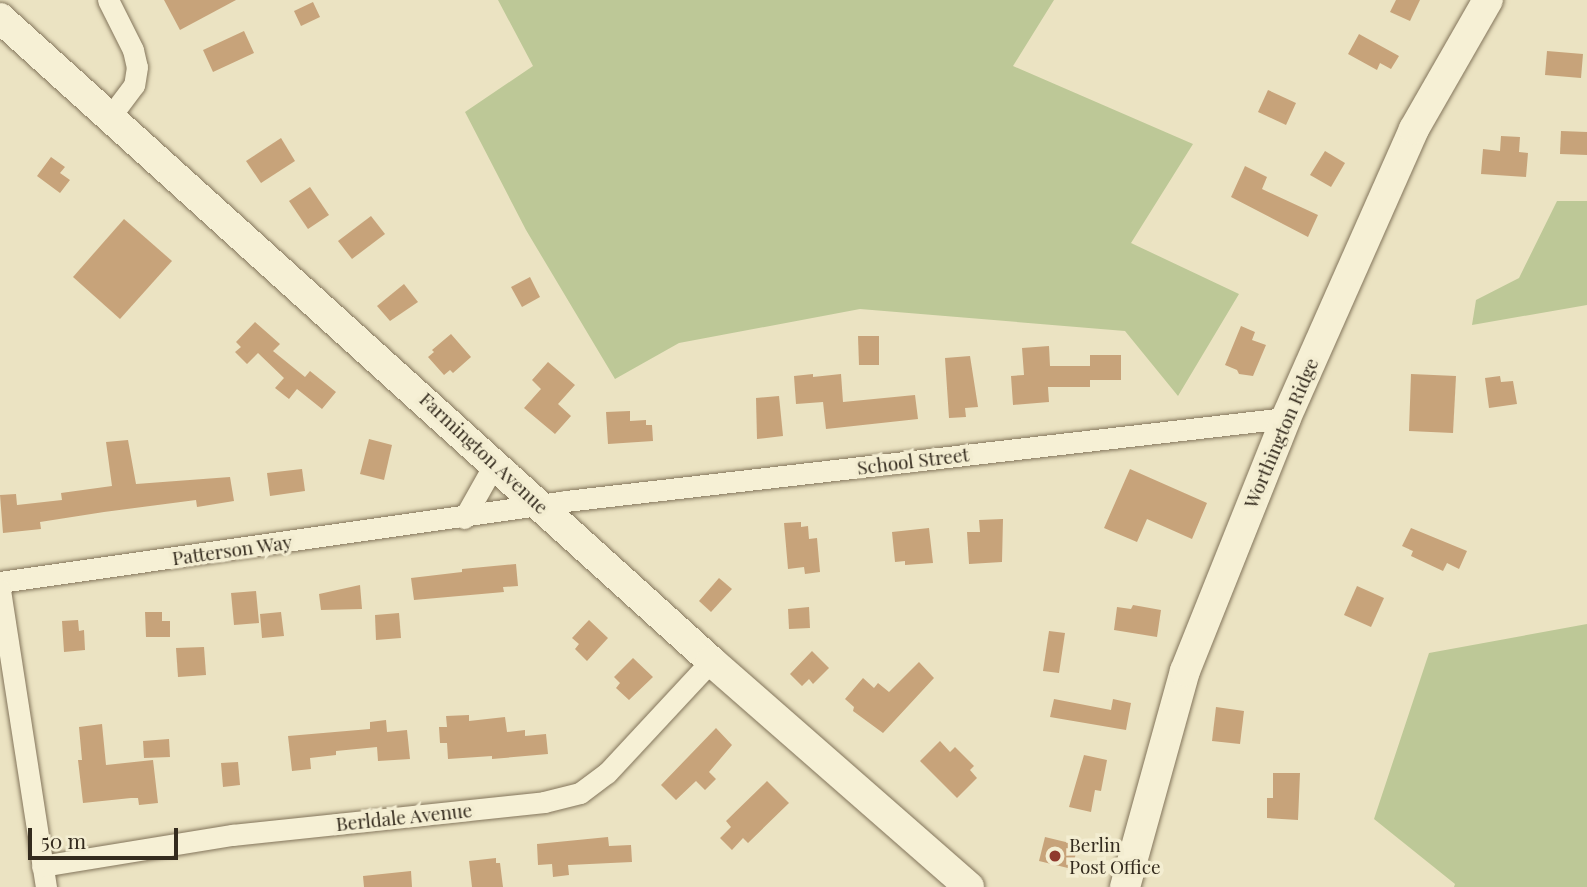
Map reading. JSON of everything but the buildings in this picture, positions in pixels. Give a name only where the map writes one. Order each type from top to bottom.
[{"type":"street","points":[[108,0],[133,50],[137,67],[134,85],[110,117]]},
{"type":"street","name":"Worthington Ridge","points":[[1125,887],[1185,671],[1286,418],[1414,129],[1488,0]]},
{"type":"street","name":"Farmington Avenue","points":[[0,18],[711,661],[969,887]]},
{"type":"street","name":"School Street","points":[[540,507],[1286,418]]},
{"type":"street","points":[[464,518],[495,463]]},
{"type":"street","name":"Patterson Way","points":[[0,582],[540,507]]},
{"type":"street","points":[[0,590],[44,877]]},
{"type":"street","name":"Berldale Avenue","points":[[44,877],[232,835],[544,802],[580,793],[607,773],[711,661]]},
{"type":"green space","points":[[498,0],[1054,0],[1013,66],[1193,144],[1131,243],[1239,294],[1178,396],[1125,331],[860,309],[679,343],[615,379],[526,230],[465,112],[533,66]]},
{"type":"green space","points":[[1557,201],[1587,201],[1587,305],[1472,325],[1476,300],[1519,278]]},
{"type":"green space","points":[[1587,624],[1587,887],[1454,887],[1455,884],[1374,819],[1429,653]]},
{"type":"place","name":"Berlin Post Office","points":[[1055,856]]}]
